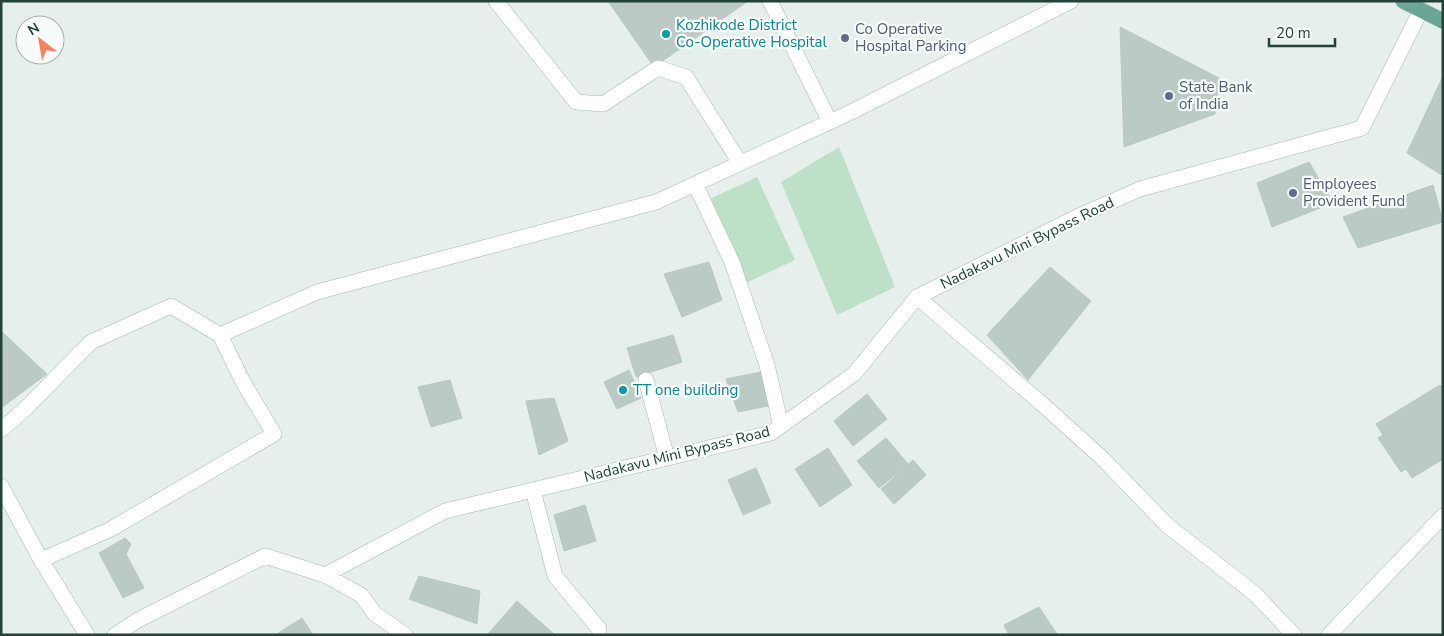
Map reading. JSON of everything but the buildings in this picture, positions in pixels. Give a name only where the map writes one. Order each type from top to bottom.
[{"type":"main road","points":[[1403,1],[1443,21]]},
{"type":"street","points":[[496,1],[576,102],[603,104],[658,68],[686,77],[740,163]]},
{"type":"street","points":[[770,1],[830,122]]},
{"type":"street","points":[[220,336],[317,292],[656,202],[830,122],[1071,1]]},
{"type":"street","name":"Nadakavu Mini Bypass Road","points":[[325,575],[445,511],[771,433],[854,374],[917,298],[1080,215],[1140,189],[1362,128],[1421,10]]},
{"type":"street","points":[[695,184],[732,262],[768,365],[781,426]]},
{"type":"street","points":[[917,298],[1075,433],[1168,526],[1255,594],[1294,635]]},
{"type":"street","points":[[1,430],[26,408],[91,342],[171,306],[220,336],[243,382],[274,434],[111,529],[41,560]]},
{"type":"street","points":[[646,380],[667,458]]},
{"type":"street","points":[[1,486],[41,560],[87,635]]},
{"type":"street","points":[[533,490],[555,576],[598,629]]},
{"type":"street","points":[[1329,635],[1443,516]]},
{"type":"street","points":[[115,635],[138,620],[265,556],[325,575],[361,595],[375,614],[405,635]]},
{"type":"green space","points":[[839,147],[895,287],[837,315],[781,182]]},
{"type":"green space","points":[[757,177],[795,260],[746,283],[708,200]]},
{"type":"place","name":"Kozhikode District Co-Operative Hospital","points":[[666,34]]},
{"type":"place","name":"Co Operative Hospital Parking","points":[[845,38]]},
{"type":"place","name":"State Bank of India","points":[[1169,96]]},
{"type":"place","name":"Employees Provident Fund","points":[[1293,193]]},
{"type":"place","name":"TT one building","points":[[623,390]]}]
